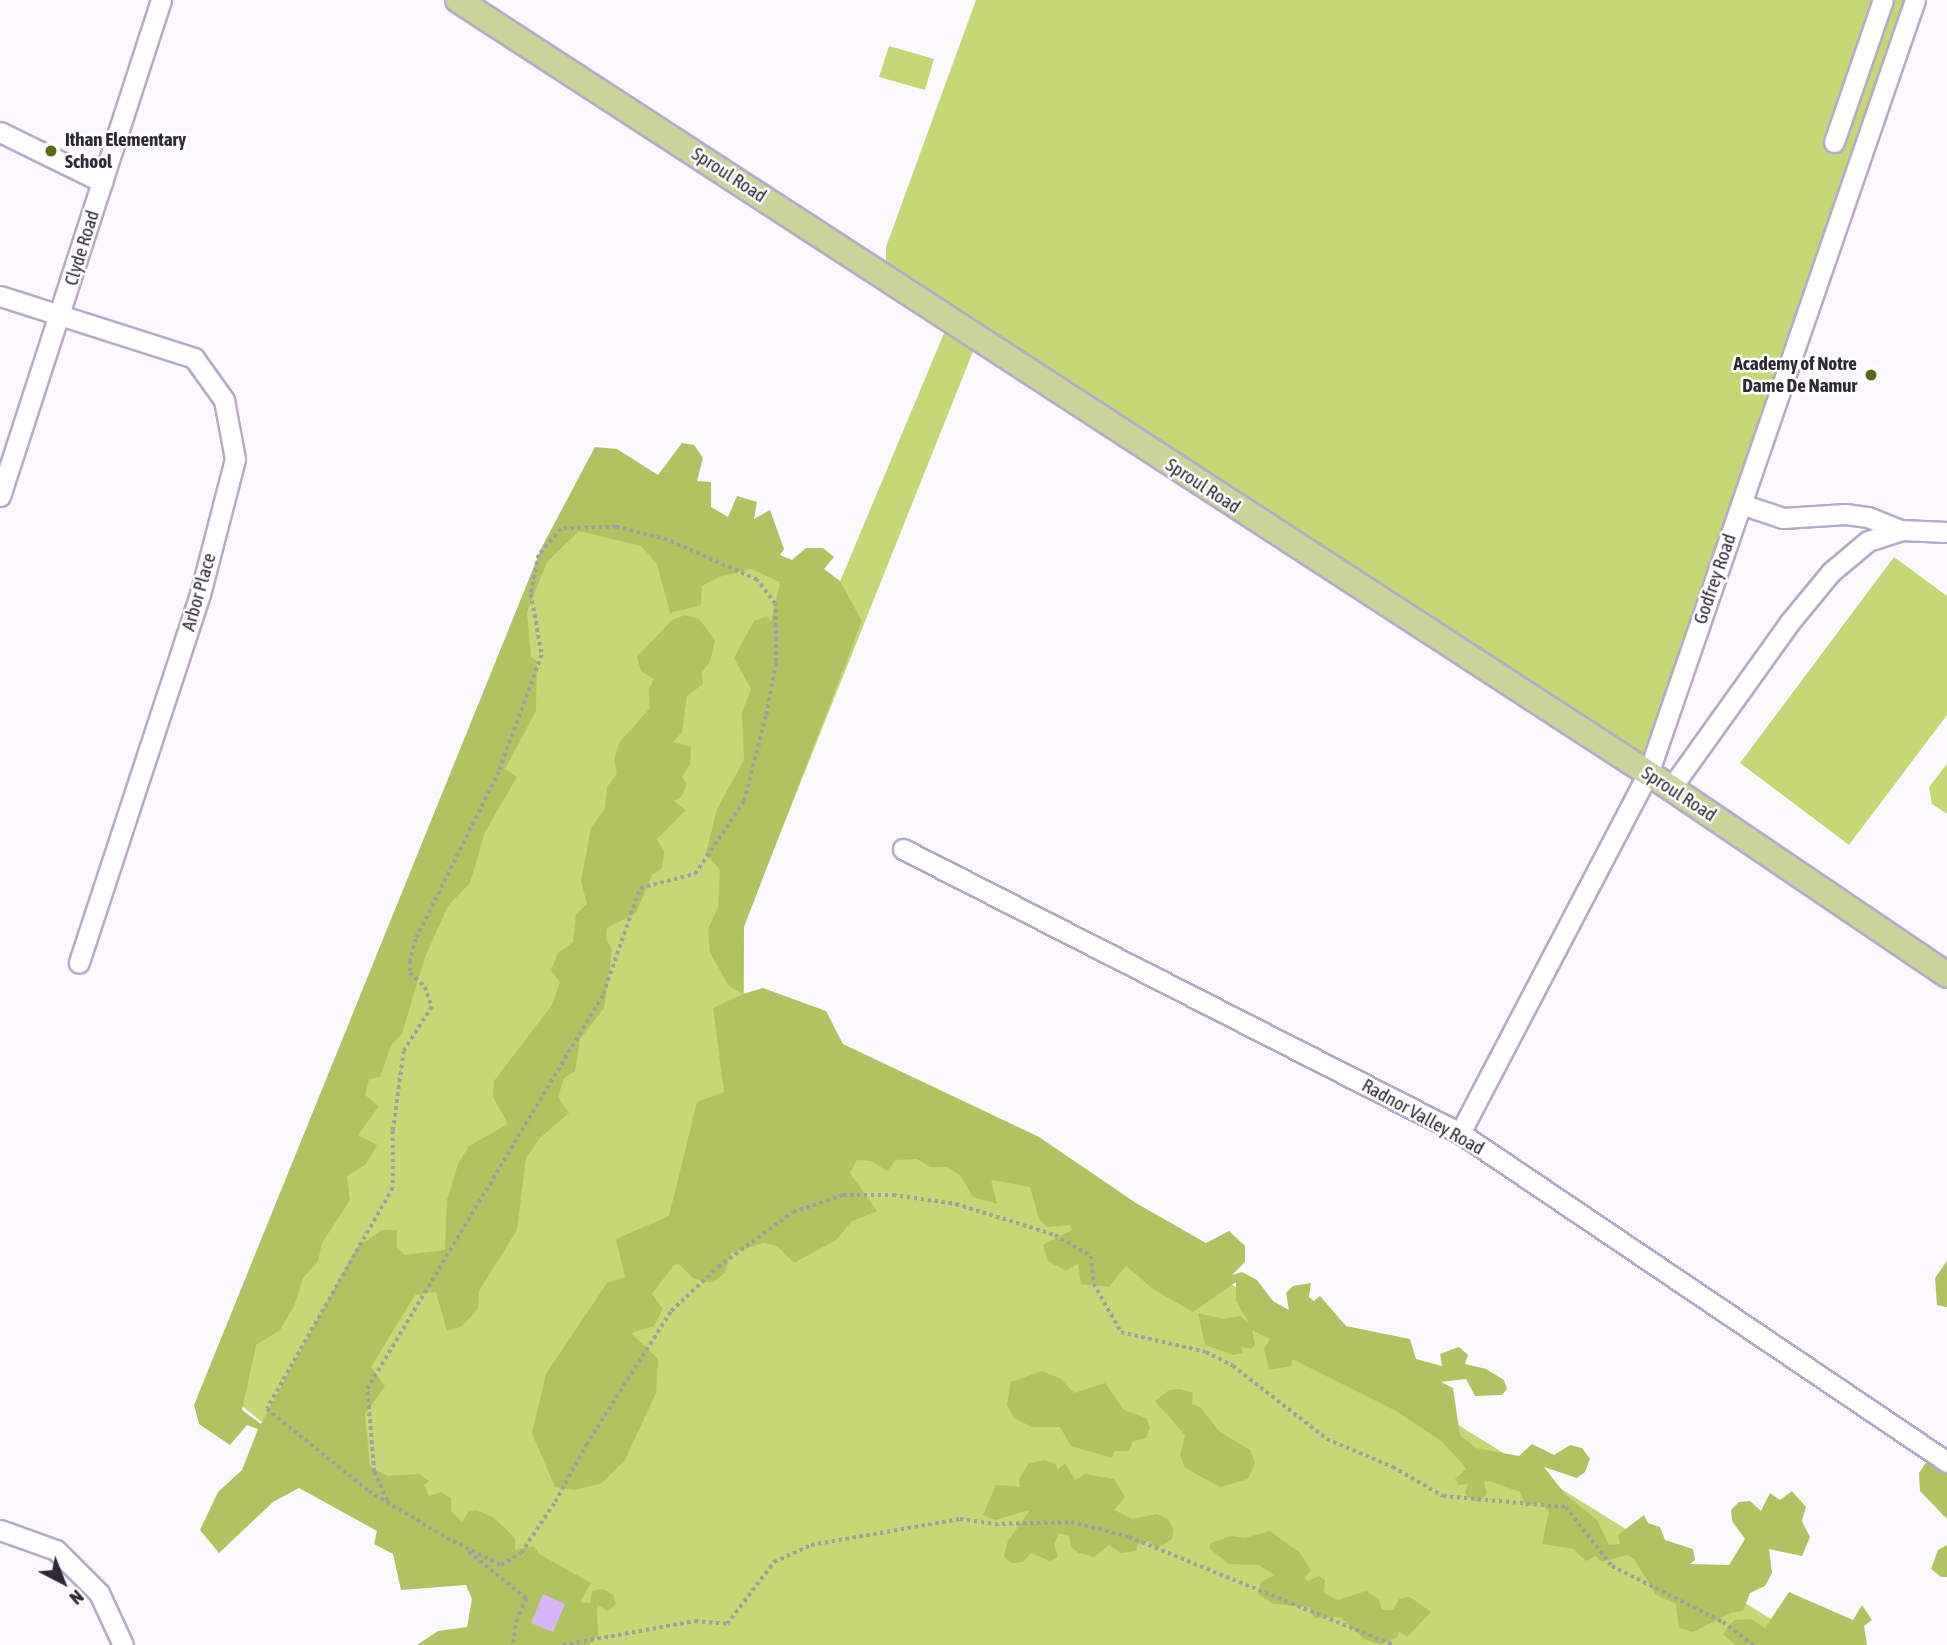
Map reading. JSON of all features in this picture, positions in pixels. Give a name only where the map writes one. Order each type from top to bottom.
[{"type":"main road","name":"Sproul Road","points":[[458,0],[1671,788],[1947,975]]},
{"type":"street","name":"Clyde Road","points":[[0,496],[62,314],[162,0]]},
{"type":"street","points":[[1834,142],[1883,0]]},
{"type":"street","name":"Godfrey Road","points":[[1460,1133],[1648,774],[1915,0]]},
{"type":"street","points":[[0,132],[102,182]]},
{"type":"street","name":"Arbor Place","points":[[0,296],[194,358],[224,400],[235,459],[200,594],[79,963]]},
{"type":"street","points":[[1741,504],[1783,518],[1868,517],[1901,530],[1947,532]]},
{"type":"street","points":[[1671,788],[1789,623],[1831,572],[1868,541],[1901,530]]},
{"type":"street","name":"Radnor Valley Road","points":[[902,849],[1460,1133],[1947,1462]]},
{"type":"street","points":[[0,1530],[56,1550],[99,1593],[123,1645]]},
{"type":"path","points":[[387,1502],[374,1472],[367,1389],[603,994],[640,888],[695,874],[744,801],[776,662],[775,604],[757,580],[667,540],[615,527],[561,529],[538,555],[531,594],[542,655],[499,772],[416,939],[410,961],[411,973],[425,987],[432,1007],[404,1051],[393,1131],[393,1188],[267,1409],[387,1502],[501,1565],[521,1553],[671,1311],[718,1267],[793,1212],[843,1195],[893,1195],[956,1204],[1055,1235],[1091,1256],[1094,1284],[1121,1332],[1206,1352],[1233,1366],[1327,1439],[1393,1467],[1443,1496],[1566,1507],[1612,1566],[1723,1622],[1754,1645]]},
{"type":"path","points":[[563,1645],[695,1621],[727,1624],[774,1562],[811,1545],[960,1519],[995,1524],[1071,1522],[1129,1537],[1394,1645]]},
{"type":"path","points":[[459,1544],[527,1599],[517,1619],[513,1645]]},
{"type":"green space","points":[[976,0],[1915,0],[1648,774],[978,339],[744,924],[744,994],[1042,1167],[1813,1645],[456,1645],[489,1603],[208,1379],[542,547],[595,447],[831,603],[950,319],[886,277],[886,247]]},
{"type":"green space","points":[[889,46],[934,59],[925,90],[879,77]]},
{"type":"green space","points":[[682,443],[694,445],[703,458],[697,481],[711,482],[711,507],[728,517],[737,496],[757,502],[754,519],[770,510],[784,549],[780,555],[792,560],[806,548],[823,548],[834,557],[824,569],[840,581],[862,621],[744,927],[743,994],[729,986],[710,953],[708,929],[718,908],[720,870],[706,854],[717,809],[744,760],[742,712],[751,689],[734,658],[754,621],[767,616],[771,622],[780,582],[751,569],[719,577],[702,586],[701,605],[670,613],[657,564],[641,546],[579,531],[547,562],[527,612],[531,657],[537,661],[536,711],[505,769],[517,777],[485,832],[470,883],[448,906],[425,957],[402,1034],[391,1045],[380,1077],[369,1079],[365,1095],[379,1106],[358,1135],[377,1145],[366,1164],[347,1176],[350,1200],[322,1243],[318,1261],[303,1278],[294,1306],[280,1330],[256,1345],[242,1410],[261,1424],[357,1247],[382,1230],[397,1230],[397,1247],[405,1255],[445,1250],[447,1200],[458,1164],[469,1146],[508,1124],[493,1097],[494,1081],[552,1005],[560,982],[551,970],[558,953],[573,942],[576,914],[587,904],[581,881],[591,828],[605,808],[607,787],[617,774],[614,760],[619,743],[650,708],[649,689],[654,679],[641,671],[637,657],[672,620],[685,615],[699,619],[715,640],[710,662],[702,672],[703,684],[687,696],[682,732],[673,742],[691,747],[690,764],[682,777],[687,784],[682,796],[674,801],[686,810],[657,839],[664,852],[662,868],[652,875],[636,913],[607,928],[606,939],[612,950],[604,1008],[580,1039],[575,1071],[564,1078],[558,1097],[569,1113],[540,1138],[526,1158],[517,1230],[479,1291],[478,1309],[462,1326],[447,1331],[436,1292],[415,1295],[371,1367],[385,1386],[365,1414],[370,1466],[387,1476],[419,1474],[429,1481],[424,1485],[429,1496],[441,1492],[451,1498],[451,1511],[462,1522],[468,1512],[476,1510],[493,1517],[515,1538],[515,1550],[534,1546],[539,1554],[591,1583],[580,1602],[590,1603],[592,1591],[603,1589],[613,1595],[616,1604],[608,1611],[597,1605],[598,1635],[588,1645],[417,1645],[438,1631],[467,1627],[472,1599],[466,1585],[401,1590],[393,1554],[374,1544],[377,1531],[299,1488],[273,1502],[219,1553],[200,1530],[218,1492],[242,1470],[258,1429],[247,1425],[230,1445],[199,1424],[194,1405],[542,547],[595,447],[617,449],[658,475]]},
{"type":"green space","points":[[1894,557],[1947,596],[1947,715],[1849,845],[1740,763]]},
{"type":"green space","points":[[1947,764],[1947,814],[1932,804],[1929,787]]},
{"type":"green space","points":[[763,988],[826,1011],[843,1044],[1039,1137],[1136,1203],[1206,1243],[1229,1231],[1245,1246],[1245,1262],[1232,1275],[1242,1272],[1257,1280],[1273,1301],[1289,1310],[1286,1293],[1293,1286],[1311,1283],[1309,1297],[1314,1301],[1320,1296],[1346,1326],[1410,1339],[1416,1359],[1442,1366],[1440,1354],[1459,1347],[1468,1355],[1465,1364],[1486,1369],[1504,1380],[1507,1389],[1502,1395],[1475,1396],[1466,1379],[1441,1382],[1453,1388],[1460,1435],[1476,1448],[1519,1456],[1532,1444],[1554,1455],[1570,1445],[1582,1448],[1590,1459],[1585,1472],[1577,1478],[1544,1467],[1565,1494],[1597,1520],[1609,1545],[1620,1544],[1618,1535],[1644,1515],[1648,1523],[1660,1527],[1665,1540],[1693,1549],[1695,1560],[1690,1564],[1729,1565],[1745,1539],[1732,1521],[1731,1510],[1739,1502],[1750,1501],[1761,1511],[1770,1493],[1780,1500],[1792,1491],[1806,1507],[1802,1521],[1810,1537],[1802,1556],[1769,1549],[1772,1573],[1765,1586],[1750,1593],[1743,1611],[1731,1613],[1693,1632],[1679,1628],[1676,1604],[1656,1595],[1634,1559],[1627,1555],[1602,1562],[1595,1556],[1586,1561],[1573,1549],[1542,1544],[1549,1511],[1539,1502],[1526,1507],[1520,1492],[1490,1481],[1484,1482],[1487,1494],[1479,1502],[1469,1498],[1465,1493],[1468,1484],[1459,1485],[1455,1479],[1466,1469],[1462,1463],[1441,1441],[1396,1411],[1292,1359],[1291,1366],[1269,1370],[1264,1349],[1270,1339],[1252,1330],[1255,1345],[1251,1349],[1241,1347],[1243,1353],[1233,1355],[1205,1345],[1198,1313],[1223,1319],[1240,1316],[1249,1323],[1236,1301],[1236,1282],[1193,1312],[1153,1289],[1126,1266],[1109,1287],[1081,1284],[1078,1264],[1066,1271],[1048,1261],[1043,1245],[1072,1230],[1070,1225],[1047,1227],[1039,1219],[1030,1187],[991,1180],[997,1204],[973,1197],[960,1175],[946,1167],[930,1167],[917,1159],[896,1160],[887,1171],[871,1161],[857,1160],[850,1173],[877,1211],[852,1221],[836,1240],[794,1263],[777,1246],[763,1243],[731,1253],[725,1273],[712,1283],[693,1278],[679,1264],[674,1265],[652,1294],[663,1309],[654,1326],[631,1333],[658,1359],[656,1393],[625,1460],[602,1483],[575,1490],[555,1487],[532,1433],[546,1374],[607,1283],[625,1277],[616,1239],[669,1216],[697,1102],[724,1092],[713,1008]]},
{"type":"green space","points":[[1947,1261],[1947,1307],[1937,1305],[1935,1278]]},
{"type":"green space","points":[[1042,1371],[1061,1379],[1074,1393],[1105,1383],[1124,1410],[1146,1418],[1150,1427],[1146,1438],[1133,1441],[1129,1451],[1115,1451],[1112,1458],[1071,1446],[1060,1427],[1032,1427],[1014,1418],[1007,1405],[1011,1382]]},
{"type":"green space","points":[[1180,1389],[1193,1393],[1192,1404],[1200,1407],[1220,1432],[1250,1450],[1255,1463],[1248,1479],[1220,1487],[1185,1468],[1180,1455],[1185,1435],[1155,1401],[1169,1390]]},
{"type":"green space","points":[[1938,1444],[1947,1449],[1947,1519],[1920,1491],[1919,1473]]},
{"type":"green space","points":[[1044,1460],[1056,1464],[1057,1470],[1065,1463],[1075,1480],[1086,1474],[1114,1479],[1125,1497],[1114,1510],[1132,1519],[1157,1514],[1168,1519],[1174,1530],[1172,1539],[1156,1549],[1149,1541],[1138,1544],[1136,1551],[1121,1553],[1109,1545],[1094,1557],[1079,1553],[1071,1547],[1069,1536],[1059,1533],[1054,1544],[1058,1557],[1050,1561],[1031,1553],[1023,1562],[1011,1563],[1004,1556],[1008,1541],[1030,1510],[995,1520],[983,1515],[996,1485],[1020,1487],[1019,1479],[1028,1464]]},
{"type":"green space","points":[[1270,1531],[1300,1553],[1311,1570],[1304,1578],[1308,1581],[1319,1576],[1325,1580],[1324,1593],[1338,1600],[1366,1591],[1379,1599],[1382,1610],[1393,1610],[1399,1599],[1410,1597],[1431,1612],[1407,1637],[1399,1631],[1397,1637],[1381,1645],[1364,1639],[1340,1617],[1314,1618],[1309,1607],[1273,1604],[1258,1594],[1261,1582],[1274,1575],[1259,1565],[1229,1564],[1209,1548],[1211,1543],[1231,1536],[1245,1538]]},
{"type":"green space","points":[[1947,1545],[1947,1577],[1941,1577],[1931,1569],[1938,1550]]},
{"type":"green space","points":[[1789,1592],[1853,1620],[1862,1605],[1872,1620],[1864,1626],[1867,1645],[1736,1645],[1723,1634],[1734,1620],[1751,1619],[1765,1628]]},
{"type":"building","points":[[543,1594],[565,1604],[553,1632],[531,1623]]},
{"type":"place","name":"Ithan Elementary School","points":[[51,151]]},
{"type":"place","name":"Academy of Notre Dame De Namur","points":[[1871,375]]}]
